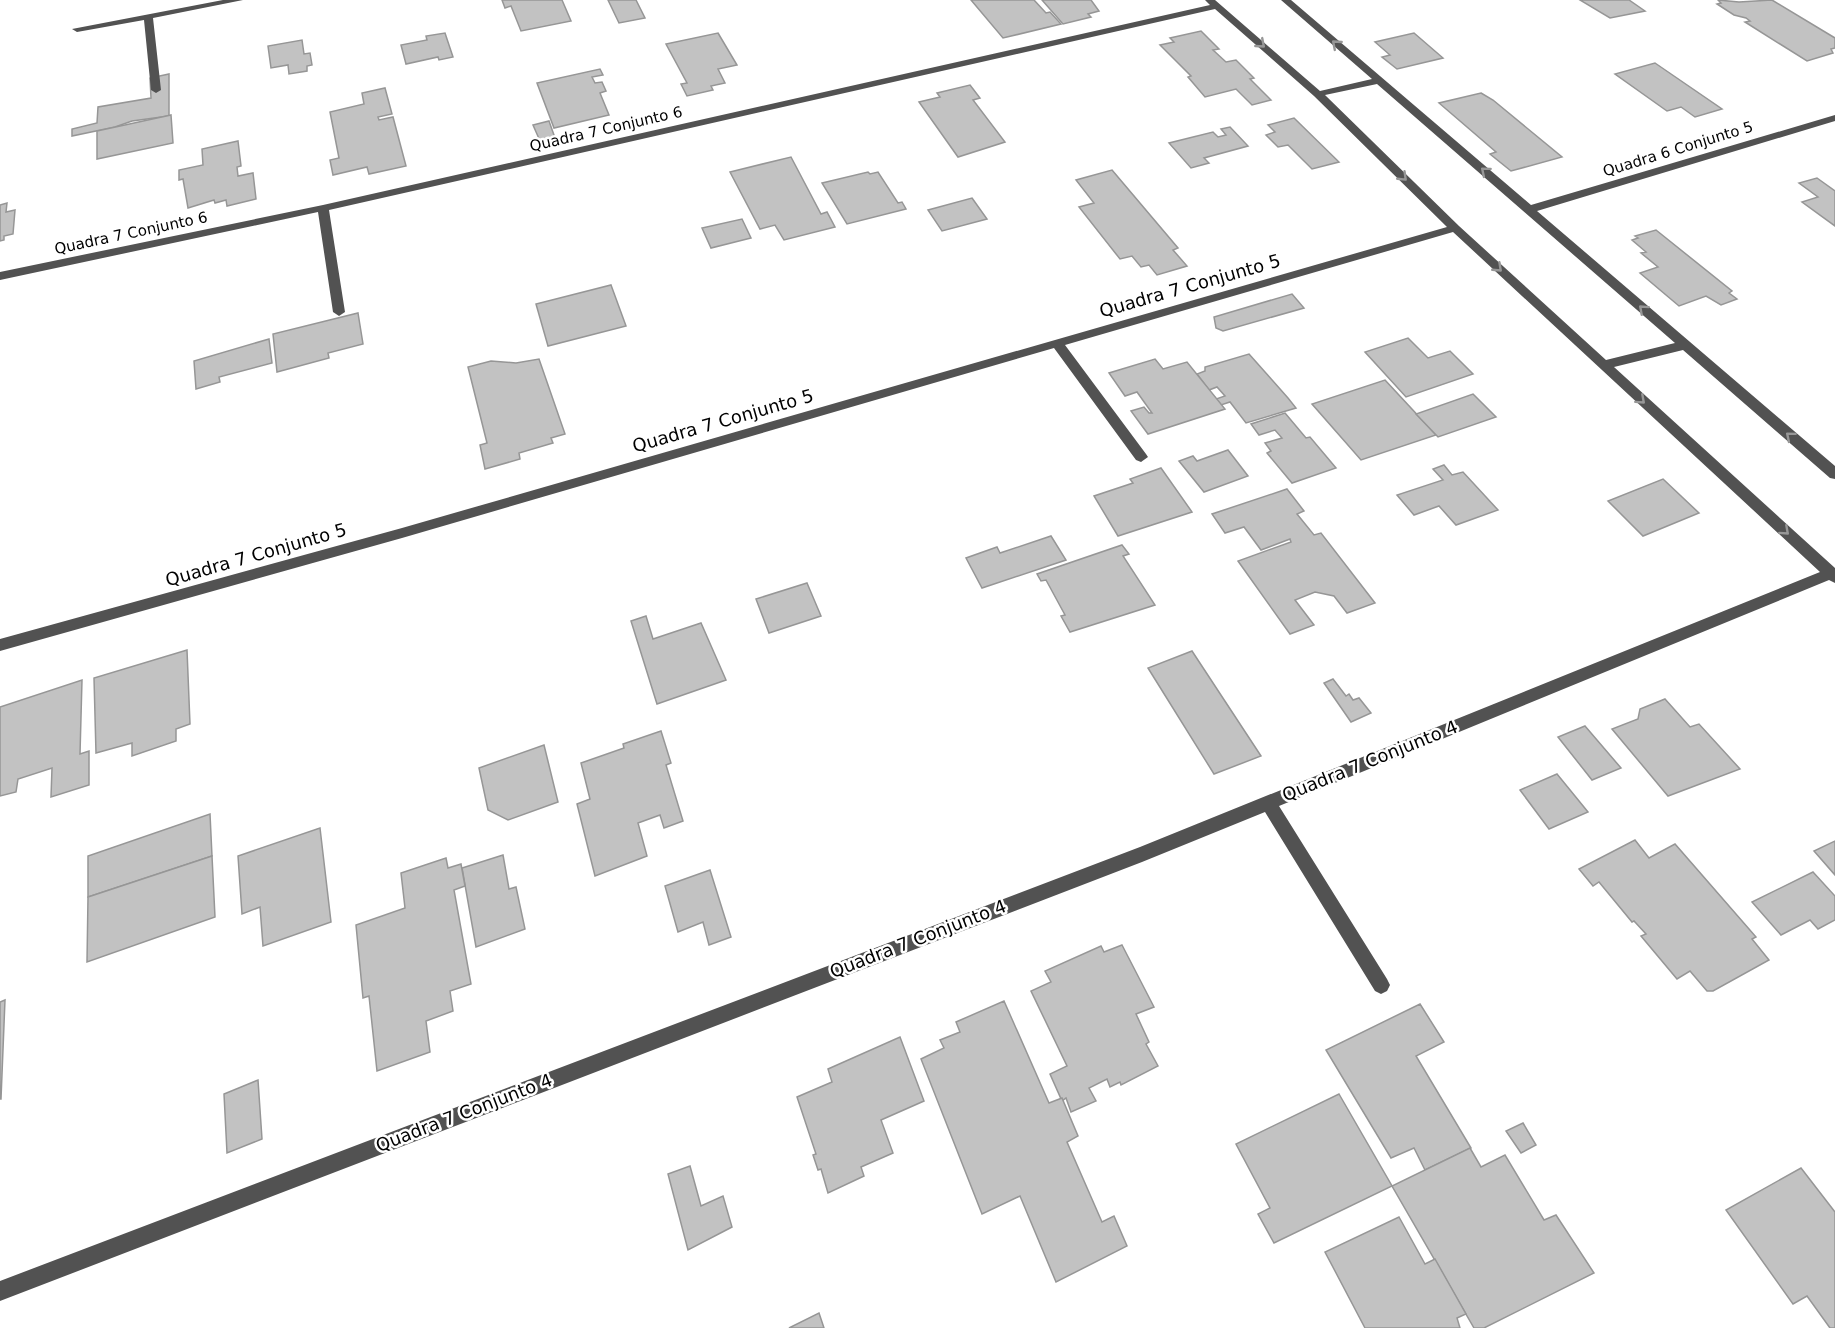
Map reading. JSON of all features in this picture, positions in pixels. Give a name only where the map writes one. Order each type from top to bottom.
[{"type":"street","points":[[76,29],[238,0]]},
{"type":"street","points":[[1286,0],[1835,474]]},
{"type":"street","points":[[1213,3],[1318,94],[1455,228],[1833,575]]},
{"type":"street","name":"Quadra 7 Conjunto 6","points":[[0,276],[323,208],[1213,3]]},
{"type":"street","points":[[148,17],[156,90]]},
{"type":"street","points":[[1318,94],[1378,81]]},
{"type":"street","name":"Quadra 6 Conjunto 5","points":[[1530,209],[1835,118]]},
{"type":"street","points":[[323,208],[339,312]]},
{"type":"street","name":"Quadra 7 Conjunto 5","points":[[0,645],[402,533],[1455,228]]},
{"type":"street","points":[[1057,343],[1141,457]]},
{"type":"street","points":[[1603,365],[1684,345]]},
{"type":"street","name":"Quadra 7 Conjunto 4","points":[[0,1291],[1131,858],[1833,575]]},
{"type":"street","points":[[1268,802],[1381,985]]},
{"type":"building","points":[[502,0],[562,0],[571,21],[521,31],[511,6],[505,8]]},
{"type":"building","points":[[608,0],[636,0],[645,18],[619,23]]},
{"type":"building","points":[[971,0],[1034,0],[1061,24],[1003,38]]},
{"type":"building","points":[[1042,0],[1091,0],[1099,11],[1088,14],[1091,17],[1063,24]]},
{"type":"building","points":[[1580,0],[1629,0],[1645,11],[1610,18]]},
{"type":"building","points":[[1718,0],[1739,2],[1772,0],[1835,38],[1835,48],[1831,49],[1833,53],[1807,61],[1745,22],[1750,21],[1746,18],[1734,15],[1717,4],[1721,3]]},
{"type":"building","points":[[1201,31],[1219,49],[1213,50],[1226,62],[1236,60],[1254,78],[1250,79],[1271,100],[1252,105],[1236,89],[1205,97],[1188,77],[1191,76],[1160,45],[1174,42],[1170,38]]},
{"type":"building","points":[[445,33],[453,57],[439,60],[438,57],[406,64],[401,45],[427,40],[426,36]]},
{"type":"building","points":[[718,33],[737,65],[718,69],[725,83],[711,86],[713,90],[687,96],[681,84],[687,83],[666,44]]},
{"type":"building","points":[[1414,33],[1443,58],[1397,69],[1382,57],[1390,55],[1375,42]]},
{"type":"building","points":[[302,40],[304,54],[310,53],[312,65],[307,66],[307,71],[289,74],[288,65],[271,68],[268,46]]},
{"type":"building","points":[[1655,63],[1722,109],[1695,117],[1681,107],[1667,111],[1615,74]]},
{"type":"building","points":[[600,69],[603,75],[592,77],[595,83],[602,82],[606,91],[600,93],[609,115],[554,128],[537,83]]},
{"type":"building","points":[[169,74],[169,116],[132,121],[72,136],[72,129],[97,123],[98,107],[151,98],[150,78]]},
{"type":"building","points":[[970,85],[980,98],[973,100],[1005,142],[958,157],[919,102],[940,97],[937,93]]},
{"type":"building","points":[[385,88],[392,114],[378,117],[379,120],[393,117],[406,166],[369,174],[367,167],[333,175],[330,160],[339,158],[330,112],[364,104],[362,93]]},
{"type":"building","points":[[1481,93],[1493,100],[1562,157],[1511,171],[1490,154],[1496,152],[1439,103]]},
{"type":"building","points":[[171,115],[173,143],[97,159],[97,131]]},
{"type":"building","points":[[1294,118],[1339,162],[1312,169],[1288,145],[1278,147],[1266,135],[1275,132],[1268,125]]},
{"type":"building","points":[[549,121],[555,138],[540,141],[533,125]]},
{"type":"building","points":[[1230,127],[1248,146],[1204,158],[1209,163],[1191,168],[1169,143],[1213,132],[1218,137],[1226,135],[1221,129]]},
{"type":"building","points":[[238,141],[241,166],[237,167],[238,176],[253,173],[256,199],[227,206],[226,200],[215,203],[214,200],[188,208],[183,179],[179,180],[179,170],[203,165],[202,149]]},
{"type":"building","points":[[791,157],[821,214],[827,212],[835,227],[784,240],[775,225],[760,229],[730,172]]},
{"type":"building","points":[[1112,170],[1178,248],[1173,250],[1187,266],[1157,275],[1149,265],[1141,267],[1132,256],[1120,259],[1079,207],[1094,203],[1076,180]]},
{"type":"building","points":[[868,172],[870,174],[878,172],[898,203],[902,202],[906,209],[847,224],[822,183]]},
{"type":"building","points":[[1817,178],[1835,191],[1835,226],[1802,202],[1818,197],[1799,183]]},
{"type":"building","points":[[972,198],[987,219],[942,231],[928,210]]},
{"type":"building","points":[[7,203],[6,212],[15,210],[13,234],[4,236],[4,240],[0,241],[0,205]]},
{"type":"building","points":[[742,219],[751,238],[711,248],[702,228]]},
{"type":"building","points":[[1656,230],[1732,291],[1729,293],[1737,299],[1721,305],[1706,296],[1679,306],[1640,273],[1658,267],[1641,253],[1646,252],[1632,240],[1638,238],[1635,236]]},
{"type":"building","points":[[611,285],[626,326],[548,346],[536,304]]},
{"type":"building","points":[[1292,294],[1304,308],[1223,331],[1216,328],[1214,317]]},
{"type":"building","points":[[358,313],[363,344],[328,353],[329,358],[277,372],[273,334]]},
{"type":"building","points":[[1408,338],[1428,358],[1450,351],[1473,374],[1406,397],[1365,352]]},
{"type":"building","points":[[269,339],[272,363],[219,377],[220,382],[196,389],[194,361]]},
{"type":"building","points":[[1249,354],[1296,408],[1246,423],[1230,402],[1221,405],[1216,399],[1225,396],[1217,387],[1209,390],[1197,374],[1205,371],[1205,367]]},
{"type":"building","points":[[539,359],[565,434],[551,438],[553,443],[519,453],[520,459],[485,469],[480,445],[487,443],[468,367],[491,361],[516,363]]},
{"type":"building","points":[[1155,359],[1163,369],[1187,362],[1225,409],[1148,434],[1131,411],[1144,407],[1152,413],[1137,392],[1125,396],[1109,373]]},
{"type":"building","points":[[1385,380],[1436,435],[1361,460],[1312,404]]},
{"type":"building","points":[[1473,394],[1496,417],[1438,437],[1416,414]]},
{"type":"building","points":[[1285,413],[1306,438],[1310,437],[1336,468],[1292,483],[1267,453],[1271,451],[1265,443],[1282,438],[1275,430],[1259,435],[1251,424]]},
{"type":"building","points":[[1228,450],[1248,476],[1204,492],[1179,461],[1193,456],[1197,461]]},
{"type":"building","points":[[1444,465],[1452,475],[1463,472],[1498,510],[1456,525],[1439,506],[1414,515],[1397,495],[1443,480],[1433,469]]},
{"type":"building","points":[[1161,468],[1192,512],[1118,536],[1094,496],[1133,483],[1130,479]]},
{"type":"building","points":[[1663,479],[1699,513],[1643,536],[1608,501]]},
{"type":"building","points":[[1287,489],[1304,511],[1297,514],[1314,535],[1321,533],[1375,603],[1347,613],[1334,596],[1315,592],[1295,600],[1314,625],[1290,634],[1238,561],[1291,542],[1290,539],[1261,550],[1244,527],[1225,533],[1212,514]]},
{"type":"building","points":[[1051,536],[1066,560],[982,588],[966,558],[997,547],[1000,553]]},
{"type":"building","points":[[1122,545],[1129,554],[1123,556],[1155,605],[1070,632],[1061,616],[1065,615],[1046,580],[1041,581],[1037,574]]},
{"type":"building","points":[[807,583],[821,616],[769,633],[756,599]]},
{"type":"building","points":[[646,616],[653,639],[701,623],[726,680],[657,704],[631,621]]},
{"type":"building","points":[[187,650],[190,724],[176,729],[176,741],[132,756],[132,743],[96,753],[94,678]]},
{"type":"building","points":[[1192,651],[1261,756],[1214,774],[1148,668]]},
{"type":"building","points":[[1333,679],[1346,696],[1349,694],[1353,700],[1359,698],[1371,713],[1351,722],[1324,683]]},
{"type":"building","points":[[82,680],[80,754],[89,751],[89,785],[51,797],[52,768],[18,779],[16,792],[0,796],[0,707]]},
{"type":"building","points":[[1665,699],[1690,727],[1699,724],[1740,769],[1668,796],[1612,729],[1638,719],[1640,709]]},
{"type":"building","points":[[1585,726],[1621,768],[1592,780],[1558,737]]},
{"type":"building","points":[[661,731],[671,763],[666,765],[683,821],[664,828],[660,815],[638,823],[647,856],[595,876],[577,804],[590,799],[581,763],[624,748],[623,744]]},
{"type":"building","points":[[544,745],[558,802],[508,820],[488,810],[479,768]]},
{"type":"building","points":[[1557,774],[1588,812],[1549,829],[1520,790]]},
{"type":"building","points":[[210,814],[212,856],[88,897],[88,856]]},
{"type":"building","points":[[320,828],[331,922],[263,946],[260,907],[242,914],[238,856]]},
{"type":"building","points":[[1635,840],[1649,858],[1675,844],[1756,937],[1752,939],[1769,960],[1713,991],[1707,991],[1690,971],[1677,979],[1641,936],[1646,934],[1634,921],[1632,922],[1599,882],[1593,886],[1579,869]]},
{"type":"building","points":[[1835,841],[1835,875],[1814,851]]},
{"type":"building","points":[[503,855],[509,889],[516,887],[525,929],[476,947],[462,868]]},
{"type":"building","points":[[212,856],[215,917],[87,962],[88,897]]},
{"type":"building","points":[[446,858],[448,868],[461,864],[465,886],[454,890],[471,984],[450,991],[453,1011],[426,1021],[430,1052],[377,1071],[369,996],[363,998],[356,925],[405,908],[401,873]]},
{"type":"building","points":[[710,870],[731,937],[709,945],[703,922],[678,932],[665,886]]},
{"type":"building","points":[[1813,872],[1835,896],[1835,920],[1818,929],[1810,920],[1781,935],[1752,902]]},
{"type":"building","points":[[1122,945],[1154,1007],[1136,1014],[1149,1042],[1146,1044],[1158,1066],[1121,1085],[1120,1082],[1110,1087],[1107,1079],[1089,1088],[1096,1101],[1071,1112],[1066,1098],[1062,1101],[1050,1074],[1067,1066],[1031,991],[1051,982],[1045,971],[1101,946],[1104,952]]},
{"type":"building","points":[[5,1000],[1,1099],[0,1099],[0,1002]]},
{"type":"building","points":[[1004,1001],[1049,1103],[1062,1098],[1078,1136],[1067,1142],[1102,1222],[1114,1216],[1127,1246],[1056,1282],[1020,1196],[982,1214],[921,1059],[944,1048],[940,1040],[960,1032],[956,1022]]},
{"type":"building","points":[[1420,1004],[1444,1042],[1416,1056],[1471,1148],[1425,1170],[1414,1148],[1391,1158],[1326,1050]]},
{"type":"building","points":[[900,1037],[924,1101],[881,1120],[893,1153],[861,1167],[864,1176],[828,1193],[821,1169],[818,1170],[813,1155],[816,1154],[797,1097],[832,1082],[828,1069]]},
{"type":"building","points":[[258,1080],[262,1139],[227,1153],[224,1094]]},
{"type":"building","points":[[1339,1094],[1392,1186],[1274,1243],[1258,1214],[1270,1208],[1236,1144]]},
{"type":"building","points":[[1523,1123],[1536,1145],[1521,1153],[1506,1131]]},
{"type":"building","points":[[1470,1148],[1481,1167],[1505,1155],[1544,1220],[1556,1215],[1594,1273],[1484,1328],[1474,1328],[1392,1186]]},
{"type":"building","points":[[690,1166],[701,1206],[723,1196],[732,1227],[688,1250],[668,1174]]},
{"type":"building","points":[[1801,1168],[1835,1212],[1835,1328],[1830,1328],[1807,1296],[1793,1304],[1726,1210]]},
{"type":"building","points":[[1399,1217],[1425,1264],[1435,1259],[1466,1314],[1457,1318],[1460,1328],[1365,1328],[1325,1252]]},
{"type":"building","points":[[819,1313],[824,1328],[789,1328]]}]
